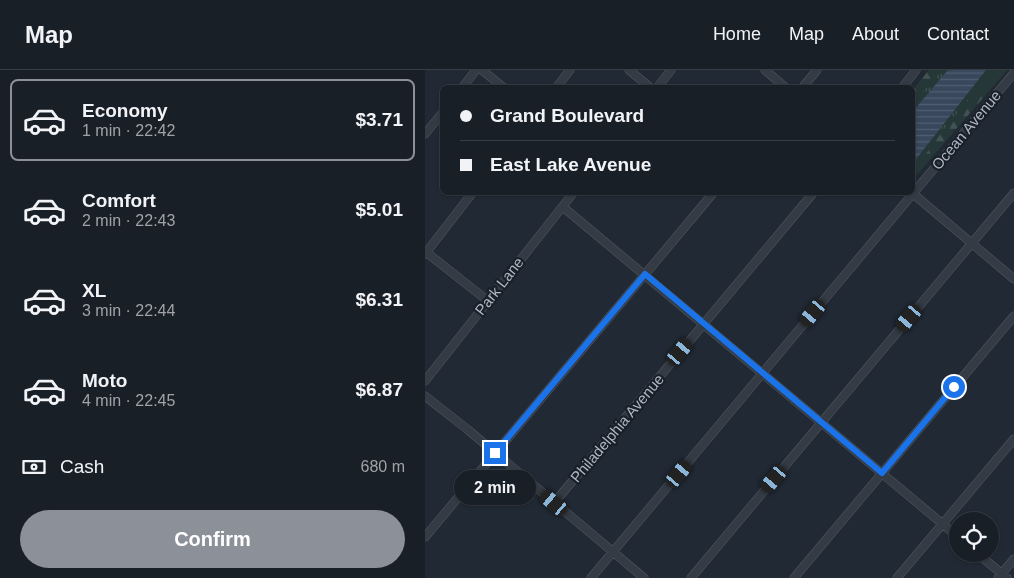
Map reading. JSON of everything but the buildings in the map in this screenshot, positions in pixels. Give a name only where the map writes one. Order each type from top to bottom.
[{"type":"street","points":[[464,85],[476,70]]},
{"type":"street","points":[[482,70],[500,85]]},
{"type":"street","points":[[558,85],[570,70]]},
{"type":"street","points":[[629,70],[647,85]]},
{"type":"street","points":[[659,85],[671,70]]},
{"type":"street","points":[[765,70],[782,85]]},
{"type":"street","points":[[804,85],[817,70]]},
{"type":"street","points":[[904,85],[916,70]]},
{"type":"street","name":"Ocean Avenue","points":[[915,189],[1014,73]]},
{"type":"street","points":[[425,134],[440,116]]},
{"type":"street","points":[[691,578],[1014,193]]},
{"type":"street","points":[[471,195],[426,253],[488,301]]},
{"type":"street","name":"Park Lane","points":[[425,381],[572,195]]},
{"type":"street","points":[[425,536],[711,195]]},
{"type":"street","name":"Philadelphia Avenue","points":[[554,503],[812,195]]},
{"type":"street","name":"Ocean Avenue","points":[[591,578],[910,195]]},
{"type":"street","points":[[914,195],[1014,279]]},
{"type":"street","points":[[563,206],[949,529]]},
{"type":"street","points":[[794,578],[1014,316]]},
{"type":"street","points":[[425,396],[643,578]]},
{"type":"street","points":[[897,578],[1014,439]]},
{"type":"street","points":[[987,562],[1002,576],[1014,559]]},
{"type":"green space","points":[[929,70],[1007,70],[915,177],[915,88]]},
{"type":"green space","points":[[929,70],[942,70],[915,101],[915,88]]},
{"type":"green space","points":[[995,70],[1007,70],[915,177],[915,164],[923,158],[948,124]]},
{"type":"water","points":[[948,70],[986,70],[915,160],[915,109]]},
{"type":"route","points":[[495,453],[645,274],[882,473],[954,387]]}]
